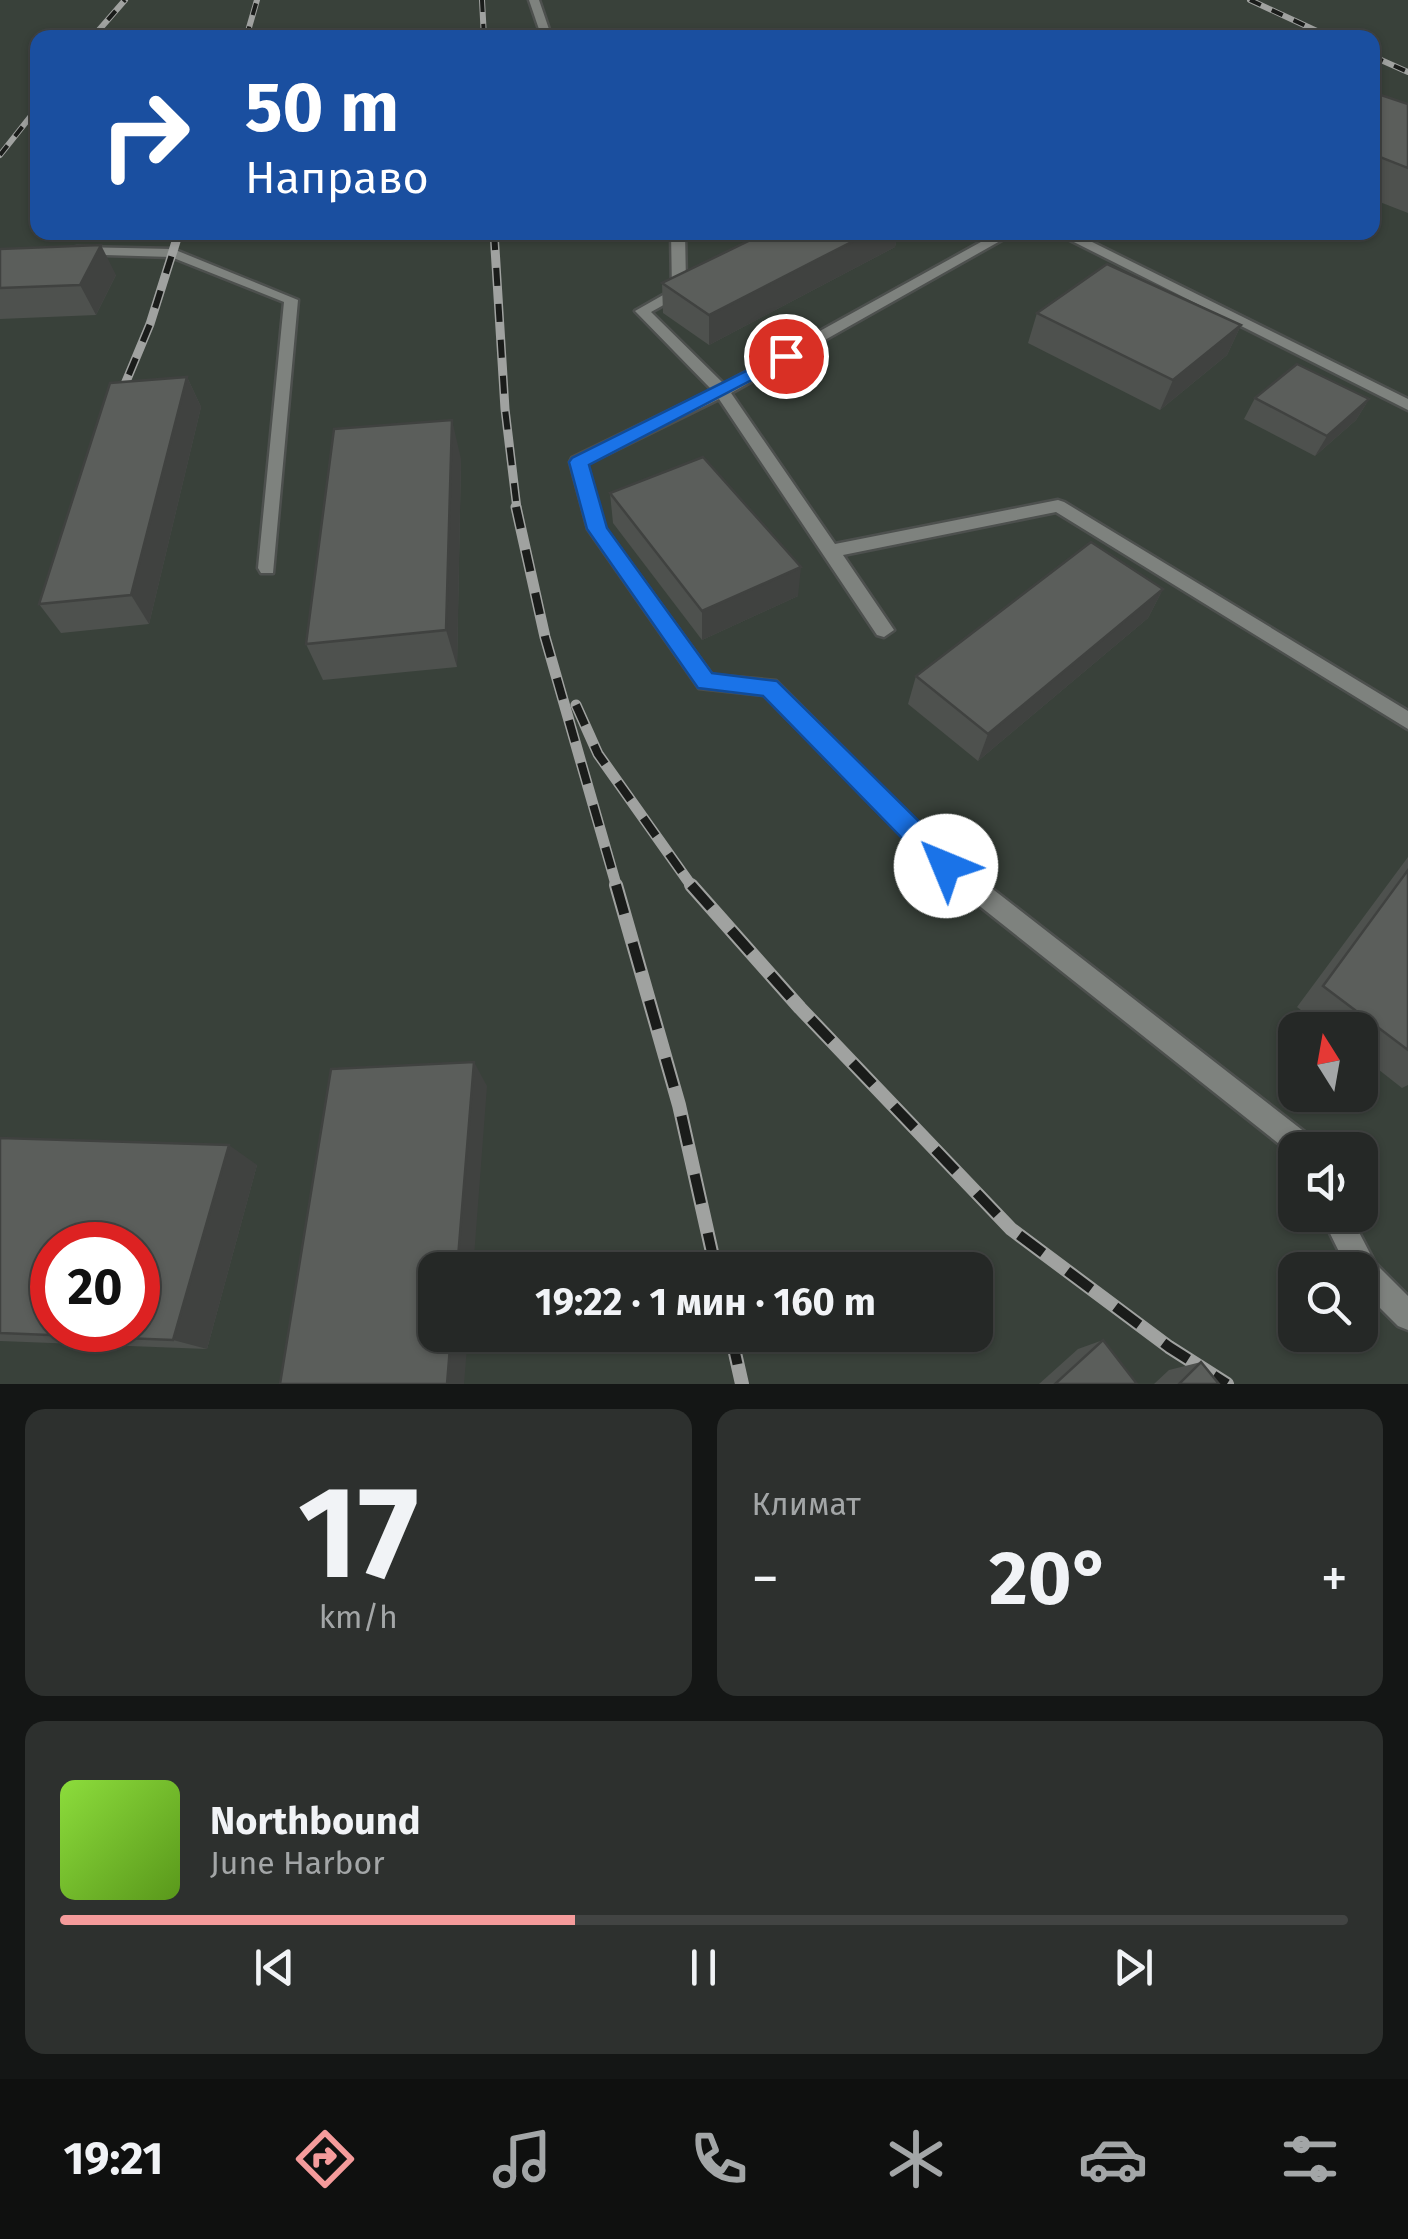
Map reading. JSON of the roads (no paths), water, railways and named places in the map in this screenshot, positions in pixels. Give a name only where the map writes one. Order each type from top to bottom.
[{"type":"lane","points":[[534,0],[545,30]]},
{"type":"lane","points":[[678,240],[680,292]]},
{"type":"lane","points":[[996,240],[722,391],[578,462],[597,529],[706,682],[769,687],[946,866],[1284,1132]]},
{"type":"lane","points":[[1076,240],[1408,404]]},
{"type":"lane","points":[[54,250],[173,253],[291,300],[267,568]]},
{"type":"lane","points":[[711,275],[642,312],[722,391],[884,630]]},
{"type":"lane","points":[[831,552],[1058,506],[1408,721]]},
{"type":"lane","points":[[1344,1232],[1365,1273],[1408,1316]]},
{"type":"railway","points":[[99,30],[125,0]]},
{"type":"railway","points":[[248,30],[257,0]]},
{"type":"railway","points":[[482,0],[484,30]]},
{"type":"railway","points":[[1250,0],[1315,30]]},
{"type":"railway","points":[[1380,60],[1408,72]]},
{"type":"railway","points":[[0,155],[30,117]]},
{"type":"railway","points":[[115,408],[150,324],[176,240]]},
{"type":"railway","points":[[494,240],[505,409],[517,509]]},
{"type":"railway","points":[[516,507],[545,637],[617,888]]},
{"type":"railway","points":[[576,705],[598,754],[693,888]]},
{"type":"railway","points":[[616,885],[679,1105],[712,1252]]},
{"type":"railway","points":[[691,885],[800,1008],[1011,1229],[1169,1347],[1227,1384]]},
{"type":"railway","points":[[735,1352],[742,1384]]}]
